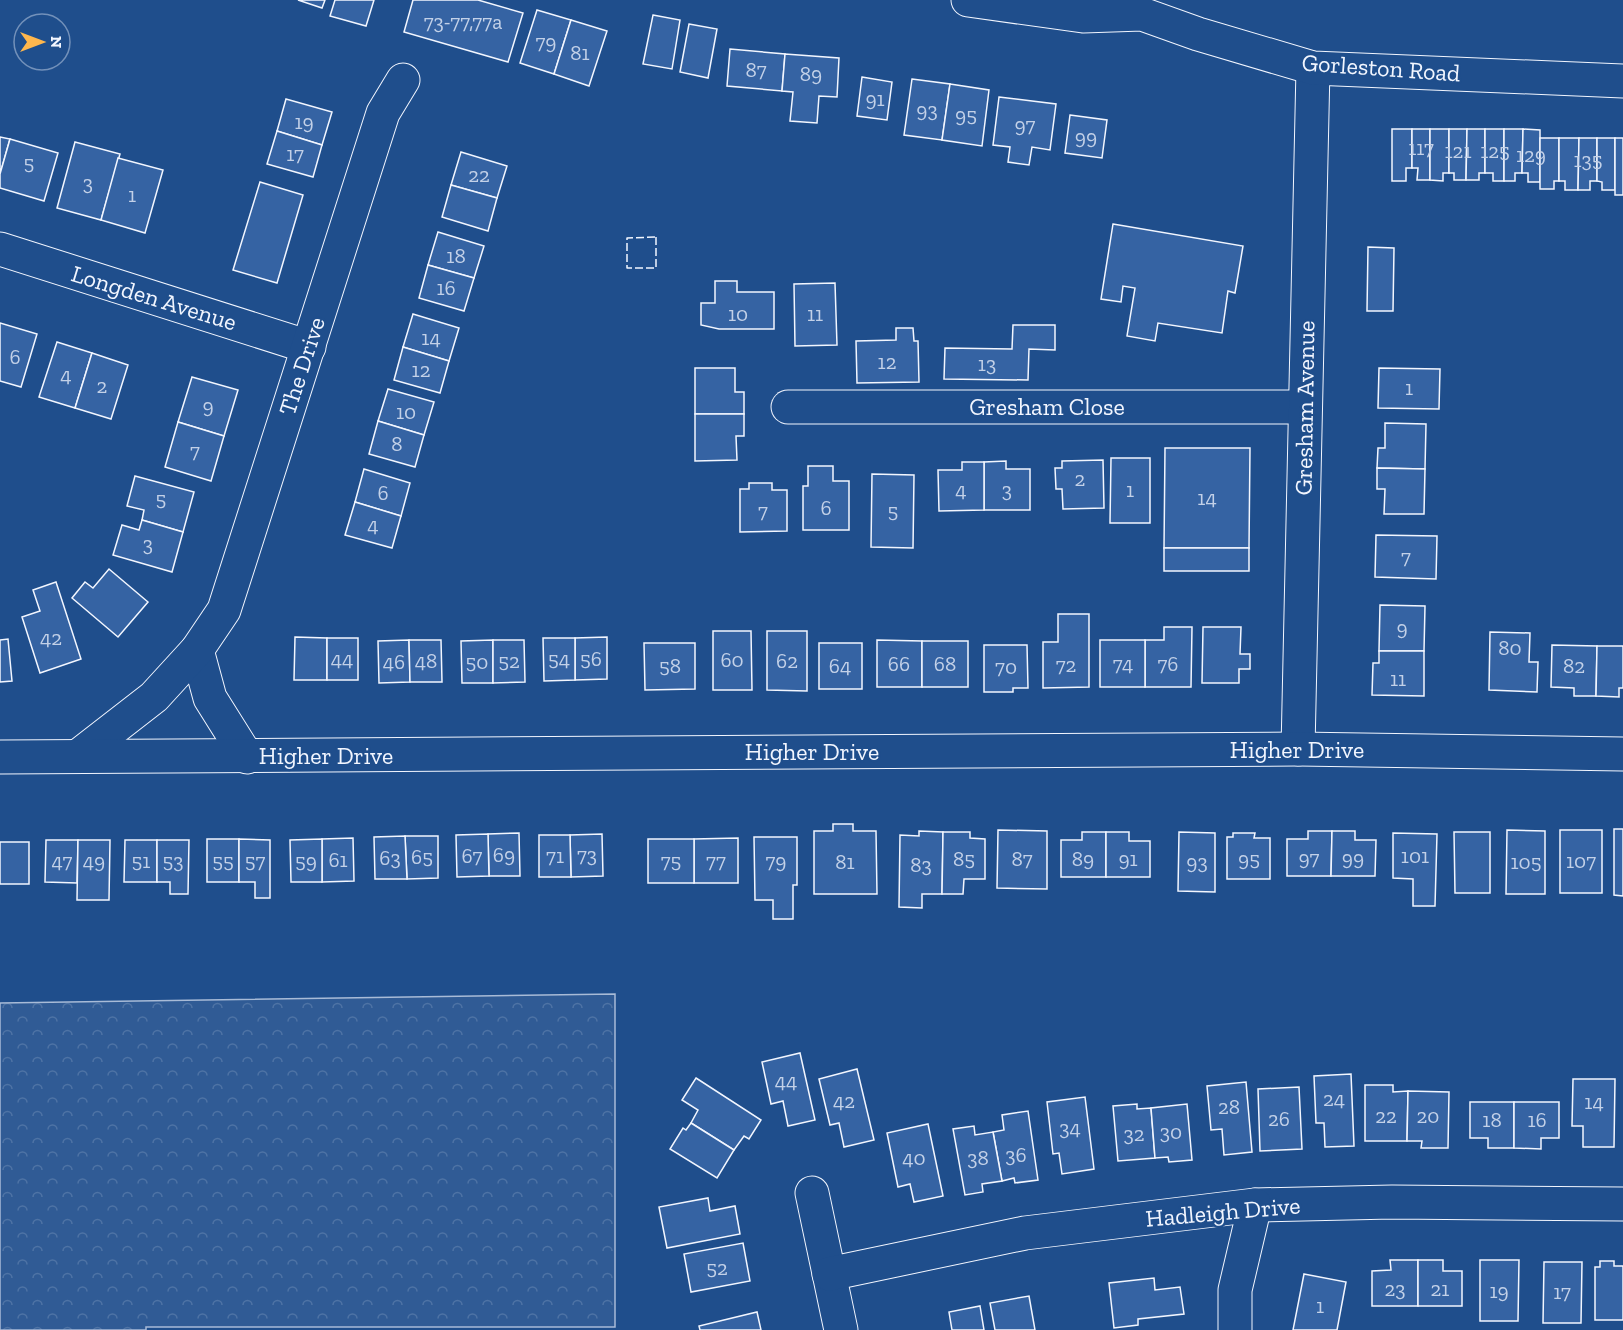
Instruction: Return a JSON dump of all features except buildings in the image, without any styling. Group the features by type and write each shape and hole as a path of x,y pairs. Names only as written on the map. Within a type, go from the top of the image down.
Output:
{"street":[{"name":"Gorleston Road","path":"968,0 1083,16 1141,7 1198,34 1313,68 1623,81"},
{"name":"Gresham Avenue","path":"1298,748 1313,68"},
{"name":"The Drive","path":"78,756 154,697 196,650 224,609 383,113 403,80"},
{"name":"Longden Avenue","path":"0,249 309,347"},
{"name":"Gresham Close","path":"788,407 1305,407"},
{"path":"196,650 210,698 247,757"},
{"name":"Higher Drive","path":"0,757 1298,748 1623,754"},
{"path":"812,1193 841,1330"},
{"name":"Hadleigh Drive","path":"829,1274 1025,1233 1256,1205 1392,1202 1623,1204"},
{"path":"1235,1330 1235,1290 1256,1205"}],"green space":[{"path":"615,994 615,1327 146,1327 146,1330 0,1330 0,1003"}],"fence":[{"path":"656,237 656,268 627,268 627,238 656,237"}]}
